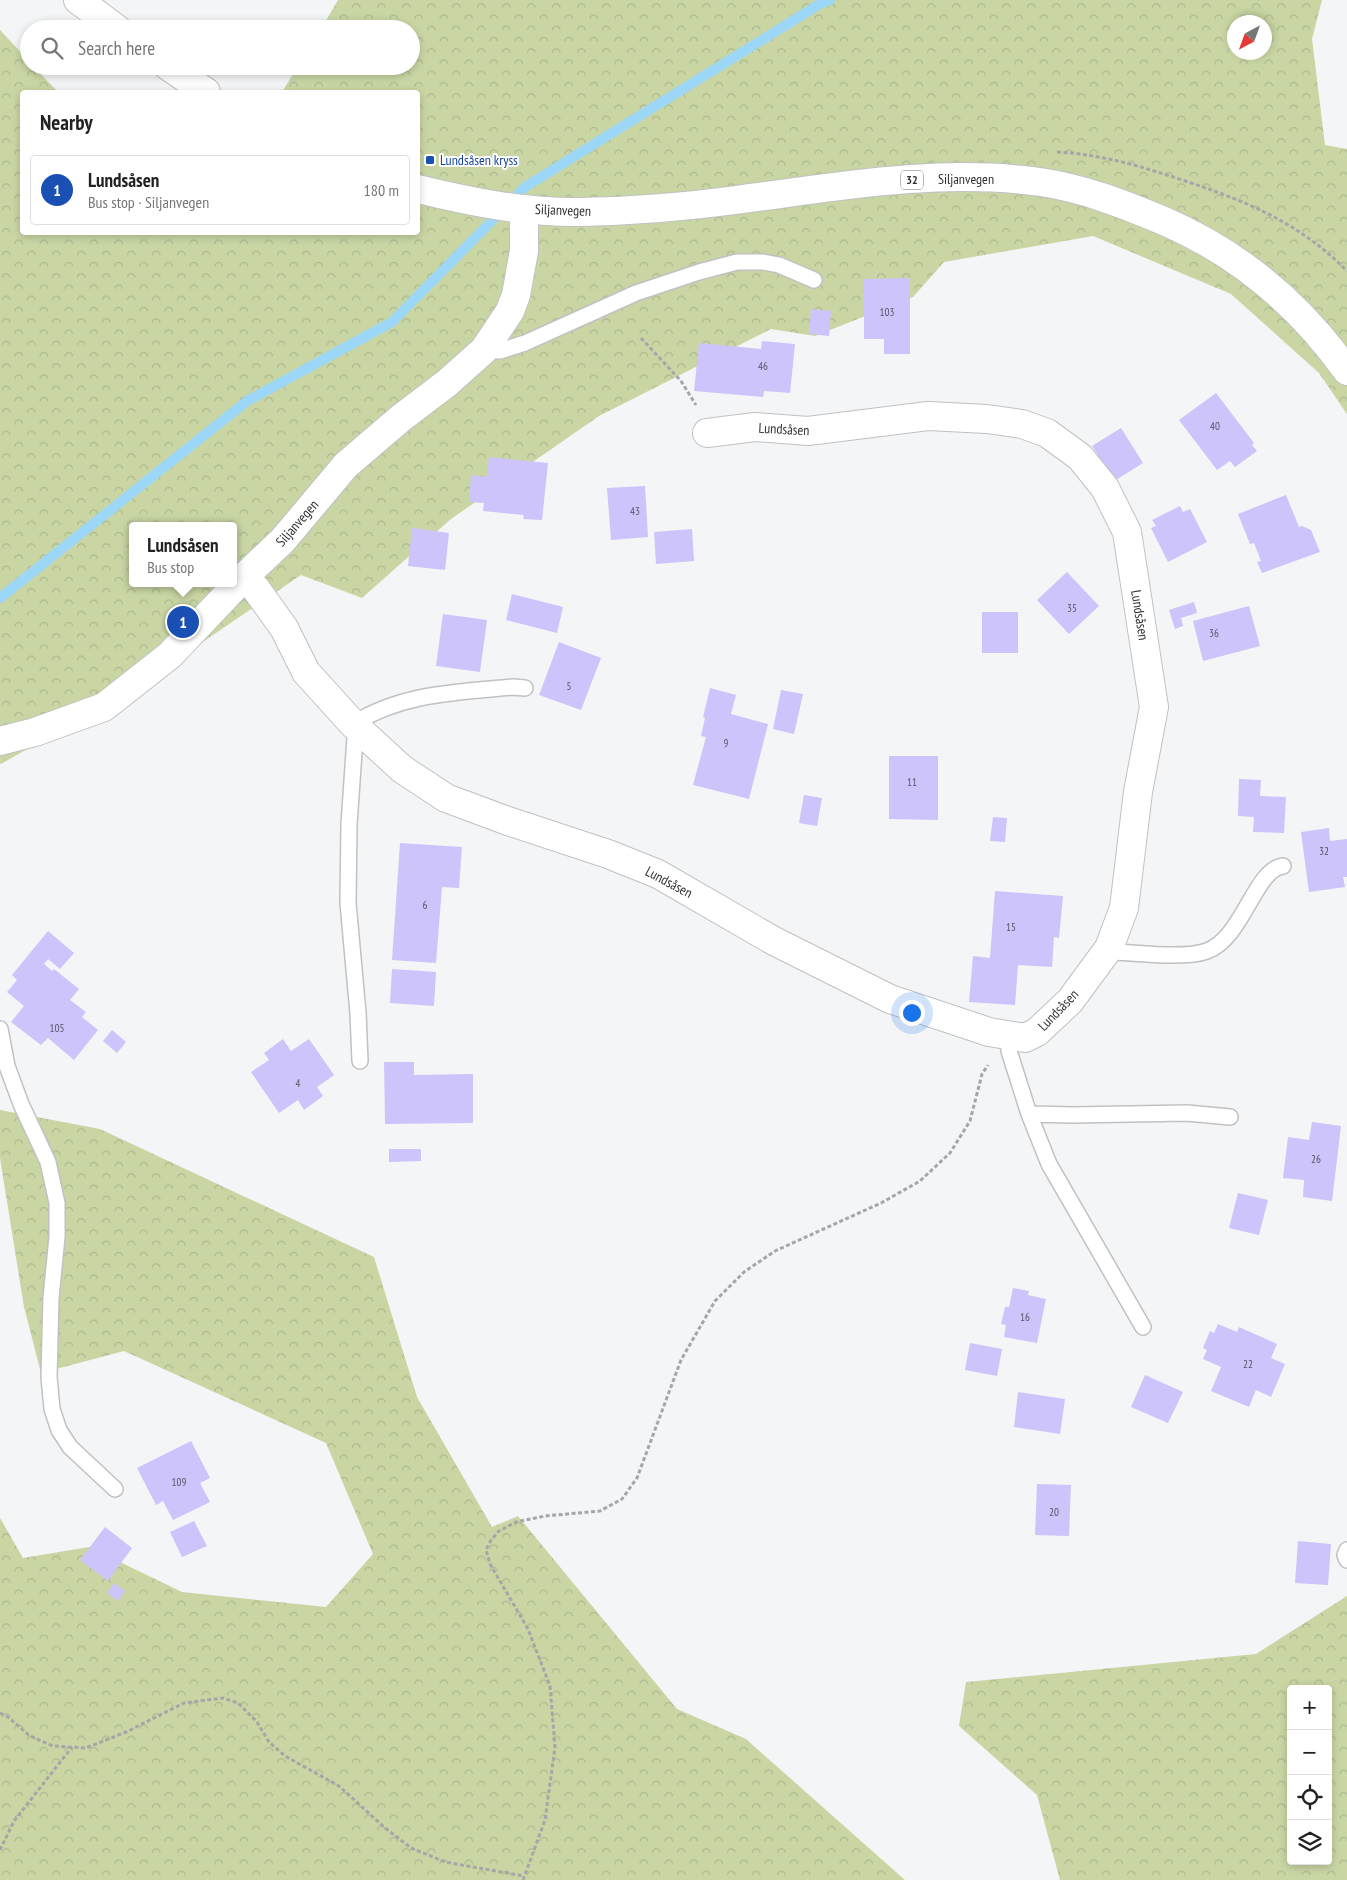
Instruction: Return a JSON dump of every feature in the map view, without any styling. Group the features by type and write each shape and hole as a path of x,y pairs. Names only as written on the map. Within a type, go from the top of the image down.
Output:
{"street":[{"path":"78,0 104,20"},
{"path":"181,75 203,90"},
{"name":"Siljanvegen","path":"420,189 468,201 524,209 578,212 637,210 732,201 837,186 912,180 979,178 1040,182 1094,194 1120,203 1182,229 1211,245 1258,276 1279,294 1308,322 1347,371"},
{"name":"Siljanvegen","path":"237,584 283,540 346,466 484,350 510,311 516,295 524,251 524,209"},
{"name":"Lundsåsen","path":"244,577 256,589 284,628 306,672 357,727 402,769 446,798 505,820 608,854 658,874 774,941 890,999 989,1032 1024,1038 1038,1032 1070,1001 1109,948 1124,908 1138,792 1154,707 1127,532 1105,488 1080,456 1046,433 1022,424 987,419 928,416 808,431 755,427 717,432"},
{"name":"Siljanvegen","path":"0,741 35,732 104,707 170,655 235,587"}],"lane":[{"path":"484,350 500,351 525,343 636,292 737,262 763,262 779,265 814,280"},
{"path":"360,1061 348,893 349,824 357,727 361,719 408,699 438,694 514,687 525,688"},
{"path":"1109,948 1115,952 1184,954 1206,951 1216,946 1233,931 1261,882 1276,866 1283,866"},
{"path":"0,1029 7,1066 21,1104 48,1162 56,1195 57,1237 51,1298 48,1376 52,1409 59,1430 70,1447 115,1489"},
{"path":"1008,1036 1009,1051 1049,1164 1144,1327"},
{"path":"1030,1114 1187,1113 1230,1117"},
{"path":"1347,1550 1345,1555 1347,1560"}],"path":[{"path":"642,338 681,381 699,410 717,432"},
{"path":"0,1714 8,1717 30,1736 53,1746 86,1748 126,1732 184,1703 223,1698 238,1703 257,1722 269,1742 285,1756 339,1786 384,1827 411,1848 444,1862 524,1878 545,1820 555,1747 550,1686 528,1629 490,1564 486,1550 490,1540 500,1531 516,1522 545,1516 600,1511 622,1499 637,1478 681,1360 715,1301 744,1272 776,1251 881,1203 920,1181 950,1153 970,1121 982,1074 1008,1036"},
{"path":"0,1850 14,1821 72,1747"}],"green space":[{"path":"338,0 1322,0 1312,39 1325,145 1347,149 1347,414 1319,373 1231,294 1093,236 944,262 913,297 815,336 771,329 599,416 451,519 362,598 301,575 141,684 1,764 0,30 20,51 20,75 42,75 56,90 20,90 20,235 420,235 420,90 283,90 292,75 420,75 420,20 326,20"},
{"path":"0,1110 100,1129 374,1257 417,1397 492,1527 518,1516 677,1709 746,1739 905,1880 0,1880 0,1518 23,1558 89,1547 182,1592 326,1607 373,1554 326,1443 124,1351 41,1373 24,1307 0,1158"},
{"path":"1347,1596 1347,1880 1060,1880 1037,1795 959,1726 966,1682 1256,1654"}],"building":[{"path":"910,278 910,354 884,354 884,339 864,339 864,279"},
{"path":"811,309 831,311 829,336 809,334"},
{"path":"762,341 795,344 790,393 764,391 763,397 694,391 699,343 761,349"},
{"path":"1216,393 1254,443 1252,445 1257,451 1235,467 1230,461 1217,470 1179,420"},
{"path":"1121,428 1143,463 1114,481 1092,446"},
{"path":"489,457 548,463 542,520 523,519 524,515 483,511 484,503 469,502 471,475 487,477"},
{"path":"645,486 648,537 611,540 607,488"},
{"path":"1286,495 1299,527 1302,526 1311,530 1320,552 1262,573 1257,562 1261,561 1254,543 1250,544 1238,514"},
{"path":"1180,506 1183,512 1190,509 1207,542 1168,562 1151,528 1156,526 1152,520"},
{"path":"412,528 449,533 445,570 408,566"},
{"path":"692,529 694,561 656,564 654,532"},
{"path":"1067,572 1099,606 1069,634 1037,600"},
{"path":"512,594 563,607 557,633 506,620"},
{"path":"1194,602 1197,613 1181,618 1183,626 1175,629 1169,610"},
{"path":"1249,606 1260,646 1203,661 1193,621"},
{"path":"982,612 1018,612 1018,653 982,653"},
{"path":"443,614 487,620 480,672 436,666"},
{"path":"559,642 601,658 581,710 539,695"},
{"path":"710,688 736,695 731,714 768,724 749,799 693,785 706,737 701,736 705,718 703,717"},
{"path":"781,690 803,694 794,734 773,729"},
{"path":"889,756 938,756 938,820 889,819"},
{"path":"1239,779 1261,780 1260,796 1286,797 1284,833 1253,832 1254,817 1238,816"},
{"path":"804,795 822,798 817,826 799,823"},
{"path":"993,817 1007,818 1005,842 990,841"},
{"path":"1329,828 1330,841 1347,839 1347,877 1343,877 1345,887 1309,892 1301,832"},
{"path":"400,843 462,847 459,888 442,887 436,963 392,960"},
{"path":"995,891 1063,896 1059,938 1054,937 1052,967 1018,965 1015,1005 969,1002 973,956 990,958"},
{"path":"48,931 74,953 60,969 48,959 44,964 52,971 54,969 79,989 70,1000 86,1012 82,1017 98,1030 74,1060 48,1038 41,1045 11,1022 24,1006 7,992 17,980 12,975"},
{"path":"392,969 436,972 434,1006 390,1003"},
{"path":"112,1030 126,1042 117,1053 103,1041"},
{"path":"283,1039 291,1051 309,1039 334,1075 317,1087 323,1096 304,1110 298,1100 279,1113 251,1072 269,1060 264,1053"},
{"path":"384,1062 414,1062 414,1075 473,1074 473,1123 385,1124"},
{"path":"1312,1122 1341,1126 1332,1201 1303,1197 1304,1180 1283,1178 1288,1137 1309,1140"},
{"path":"389,1149 421,1149 421,1161 389,1162"},
{"path":"1238,1193 1268,1200 1259,1235 1229,1228"},
{"path":"1013,1288 1029,1291 1028,1295 1046,1299 1037,1343 1004,1337 1006,1325 1001,1324 1005,1307 1009,1307"},
{"path":"1218,1324 1237,1332 1239,1327 1277,1344 1271,1358 1285,1364 1271,1397 1256,1390 1249,1407 1211,1391 1221,1367 1203,1359 1207,1350 1203,1348 1210,1331 1214,1333"},
{"path":"970,1343 1002,1349 997,1376 965,1370"},
{"path":"1145,1375 1183,1392 1168,1423 1131,1407"},
{"path":"1018,1392 1065,1399 1060,1434 1014,1427"},
{"path":"191,1441 210,1478 200,1483 210,1502 173,1520 163,1501 156,1505 137,1468"},
{"path":"1037,1484 1071,1485 1069,1536 1035,1535"},
{"path":"194,1521 207,1546 182,1557 170,1532"},
{"path":"105,1527 132,1548 108,1581 80,1560"},
{"path":"1298,1541 1331,1544 1328,1585 1295,1583"},
{"path":"114,1583 125,1591 118,1601 107,1593"}],"waterway":[{"path":"0,598 247,401 392,322 525,187 818,5 830,0"}],"place":[{"name":"Lundsåsen kryss","path":"430,160"},
{"name":"Lundsåsen","path":"183,622"}]}
